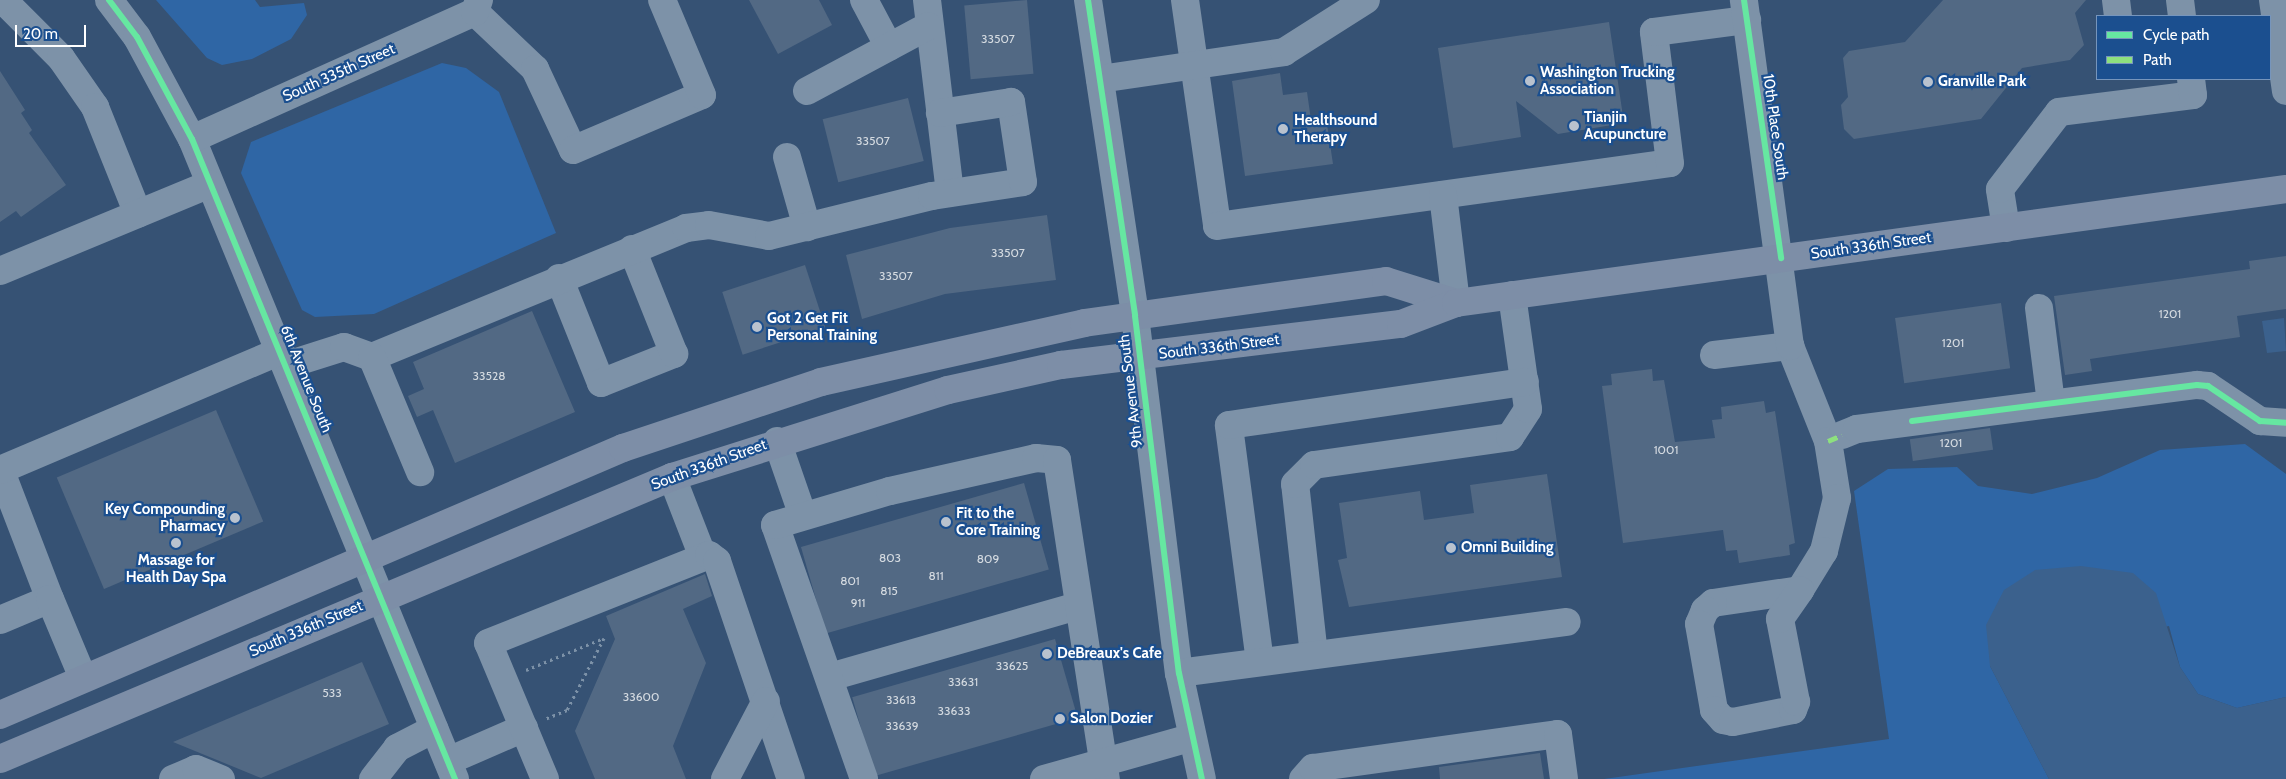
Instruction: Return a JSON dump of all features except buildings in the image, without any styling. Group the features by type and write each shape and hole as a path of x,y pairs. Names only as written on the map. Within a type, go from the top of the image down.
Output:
{"main road":[{"name":"South 336th Street","path":"0,759 380,597 672,478 777,441 1013,375 1401,324 1456,303 2286,189"},
{"name":"South 336th Street","path":"0,715 624,448 731,410 905,360 1134,316 1386,281 1456,303"}],"street":[{"path":"3,0 61,58 95,107 138,214"},
{"name":"6th Avenue South","path":"109,0 137,38 192,139 284,358 452,770"},
{"path":"477,6 535,69 573,150 702,95 662,0"},
{"path":"864,0 890,47"},
{"name":"9th Avenue South","path":"1088,0 1134,316 1179,673 1190,738 1202,779"},
{"path":"1185,0 1217,226 1670,163 1654,32 1745,10"},
{"path":"1100,79 1284,52 1366,0"},
{"path":"2116,0 2118,15"},
{"path":"2180,0 2182,15"},
{"path":"2273,0 2286,91"},
{"name":"South 335th Street","path":"192,139 477,6"},
{"name":"10th Place South","path":"1745,10 1782,258 1790,346 1828,441 1837,498 1824,551 1800,590 1780,619 1796,702 1793,710 1733,722 1723,720 1714,710 1699,624 1705,610 1712,603 1800,590"},
{"path":"807,91 890,47 927,13"},
{"path":"927,13 950,193"},
{"path":"2006,228 2000,189 2059,112 2129,91 2193,95 2191,80"},
{"path":"83,678 50,599 0,469 284,358 344,347 372,357 632,248 698,225 760,236 807,228 950,193 1023,182 1010,102 940,113"},
{"path":"787,157 807,228"},
{"path":"0,271 210,184"},
{"path":"1442,195 1456,303"},
{"path":"560,278 602,383 674,354 632,248"},
{"path":"1314,655 1295,484 1314,465 1510,437 1528,409 1512,295"},
{"path":"2039,308 2051,403"},
{"path":"1714,355 1790,346"},
{"path":"372,357 420,472"},
{"path":"1260,662 1229,425 1525,382"},
{"path":"1842,435 1912,421 2197,385 2208,386 2260,421 2286,423"},
{"path":"777,441 803,516"},
{"path":"864,779 830,677 803,612 775,525 1020,459 1057,460 1077,606 1104,771"},
{"path":"672,478 703,557"},
{"path":"545,779 488,643 703,557 717,561 791,779"},
{"path":"0,620 50,599"},
{"path":"830,677 1077,606"},
{"path":"1179,673 1567,622"},
{"path":"725,779 766,701"},
{"path":"377,776 397,748 434,728"},
{"path":"452,770 524,728"},
{"path":"1303,779 1313,768 1558,734 1564,779"},
{"path":"1044,779 1104,771 1190,738"},
{"path":"173,779 196,769 221,779"}],"path":[{"path":"504,680 604,638 567,710 524,728"}],"shaded area":[{"path":"156,0 255,0 260,7 304,3 307,15 291,39 252,59 222,65 207,58"},
{"path":"442,63 466,68 499,92 556,233 374,314 315,317 302,310 241,173 251,142"},
{"path":"2284,318 2286,351 2267,353 2262,321"},
{"path":"2245,444 2286,474 2286,697 2237,708 2198,694 2180,667 2169,626 1990,666 2049,779 1604,779 1889,739 1854,491 1888,469 1957,467 1978,486 2032,494 2097,478 2160,450"},
{"path":"2081,566 2133,573 2156,593 2180,667 2198,694 2237,708 2286,697 2286,779 2049,779 1990,666 1986,625 2004,590 2035,570"}],"marked path":[{"path":"1828,441 1842,435"}],"cycle path":[{"path":"109,0 137,37 192,139 455,779"},
{"path":"1088,0 1135,316 1179,673 1202,779"},
{"path":"1744,0 1781,258"},
{"path":"1912,421 2197,385 2208,386 2260,421 2286,423"}],"place":[{"name":"Washington Trucking Association","path":"1530,81"},
{"name":"Granville Park","path":"1928,82"},
{"name":"Tianjin Acupuncture","path":"1574,126"},
{"name":"Healthsound Therapy","path":"1283,129"},
{"name":"Got 2 Get Fit Personal Training","path":"757,327"},
{"name":"Key Compounding Pharmacy","path":"235,518"},
{"name":"Fit to the Core Training","path":"946,522"},
{"name":"Massage for Health Day Spa","path":"176,543"},
{"name":"Omni Building","path":"1451,548"},
{"name":"DeBreaux's Cafe","path":"1047,654"},
{"name":"Salon Dozier","path":"1060,719"}]}
